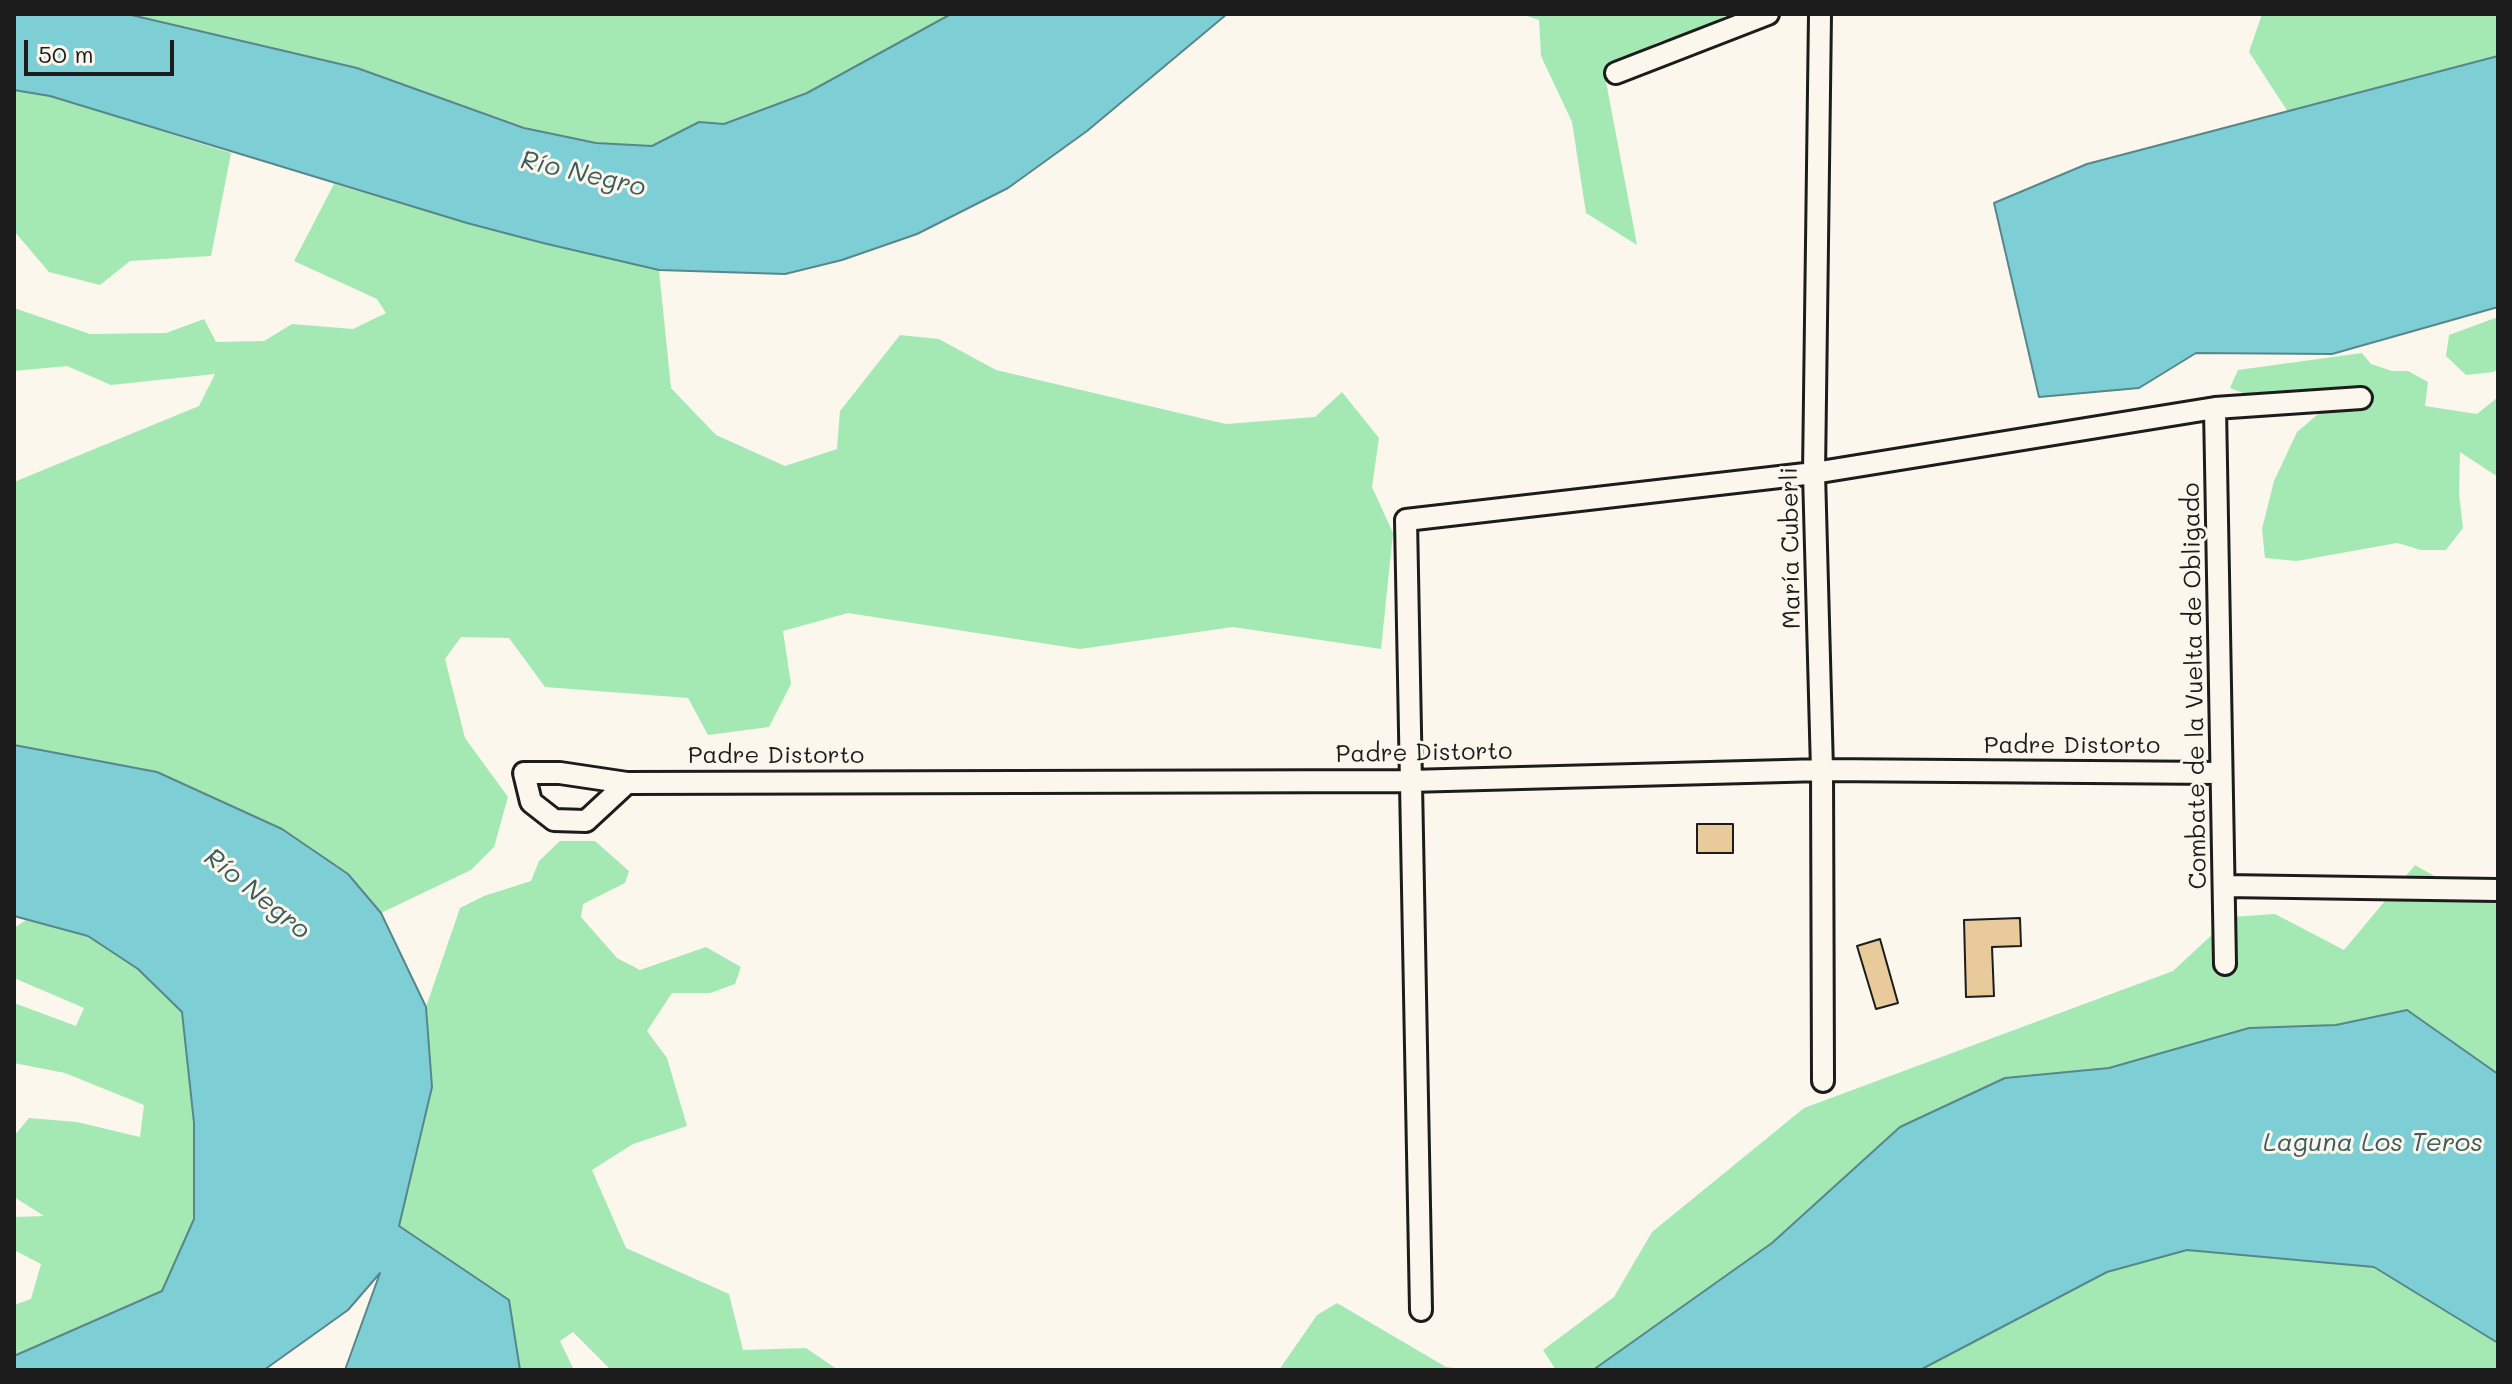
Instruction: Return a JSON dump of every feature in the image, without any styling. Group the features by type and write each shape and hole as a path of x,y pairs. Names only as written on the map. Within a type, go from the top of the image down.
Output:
{"street":[{"path":"1616,73 1768,14"},
{"name":"María Cuberli","path":"1820,14 1814,473 1822,770 1823,1081"},
{"path":"1421,1310 1406,520 1814,473 2215,408 2361,398"},
{"name":"Combate de la Vuelta de Obligado","path":"2215,408 2225,964"},
{"name":"Padre Distorto","path":"627,783 1409,781 1822,770 2221,773"},
{"path":"2225,886 2498,890"}],"green space":[{"path":"127,14 951,14 807,92 724,124 699,122 652,146 596,143 536,131 357,68"},
{"path":"1521,14 1728,14 1701,30 1658,42 1604,71 1637,245 1586,213 1572,122 1541,56 1539,20"},
{"path":"2262,14 2498,14 2498,56 2288,112 2249,52"},
{"path":"14,90 50,96 231,153 211,256 130,261 100,285 49,272 14,231"},
{"path":"334,184 467,223 659,270 671,388 716,435 785,466 837,449 840,411 900,335 939,339 996,370 1226,424 1315,417 1342,392 1379,438 1372,487 1393,533 1381,649 1233,627 1080,649 848,613 783,631 791,684 769,727 708,735 688,698 545,687 509,638 461,637 445,659 465,738 508,797 494,847 471,870 381,913 348,874 157,772 14,745 14,482 199,406 215,374 111,385 67,366 14,371 14,308 90,334 166,333 204,319 216,342 264,341 292,324 353,329 386,313 377,299 294,261"},
{"path":"2498,317 2498,368 2494,372 2466,375 2446,356 2449,335"},
{"path":"2362,353 2371,364 2392,371 2408,371 2428,382 2425,406 2477,414 2498,397 2498,477 2460,452 2459,494 2463,528 2446,550 2421,550 2397,543 2297,561 2265,558 2262,529 2274,481 2297,432 2317,415 2336,389 2253,397 2230,388 2238,370"},
{"path":"560,841 595,841 629,871 625,883 583,904 581,917 617,958 640,970 706,947 741,967 735,984 710,993 672,993 647,1031 667,1058 687,1126 633,1144 592,1170 626,1248 729,1294 743,1350 806,1348 838,1370 611,1370 573,1332 560,1341 574,1370 520,1370 509,1300 399,1226 432,1087 426,1007 460,908 484,896 531,881 539,861"},
{"path":"2415,865 2468,895 2498,895 2498,1074 2407,1010 2336,1025 2249,1028 2109,1068 2005,1078 1900,1127 1772,1243 1593,1370 1556,1370 1543,1350 1614,1297 1652,1232 1804,1108 2173,971 2231,917 2275,914 2344,950"},
{"path":"26,920 88,936 138,969 182,1012 194,1123 194,1219 162,1291 14,1356 14,1305 31,1299 41,1264 14,1250 14,1217 44,1216 14,1197 14,1136 29,1118 77,1122 140,1137 144,1105 65,1073 14,1063 14,1003 76,1026 84,1008 14,978 14,928"},
{"path":"2187,1250 2374,1267 2498,1343 2498,1370 1920,1370 2107,1272"},
{"path":"1337,1303 1446,1367 1471,1370 1279,1370 1317,1315"}],"water":[{"name":"Río Negro","path":"14,14 127,14 357,68 524,128 596,143 652,146 699,122 724,124 807,93 951,14 1227,14 1087,131 1008,188 917,234 842,260 785,274 659,270 543,243 467,223 50,96 14,90"},
{"path":"2498,56 2498,307 2332,354 2196,353 2139,388 2039,397 1994,203 2087,164"},
{"name":"Río Negro","path":"14,745 157,772 282,829 348,874 381,913 426,1007 432,1087 399,1226 509,1300 520,1370 345,1370 380,1273 348,1310 264,1370 14,1370 14,1356 162,1291 194,1219 194,1123 182,1012 138,969 88,936 14,916"},
{"name":"Laguna Los Teros","path":"2407,1010 2498,1074 2498,1343 2374,1267 2187,1250 2107,1272 1920,1370 1593,1370 1772,1243 1900,1127 2005,1078 2109,1068 2249,1028 2336,1025"}],"building":[{"path":"1697,824 1733,824 1733,853 1697,853"},
{"path":"2020,918 2021,946 1992,947 1994,996 1966,997 1964,920"},
{"path":"1880,939 1898,1003 1876,1009 1857,946"}]}
